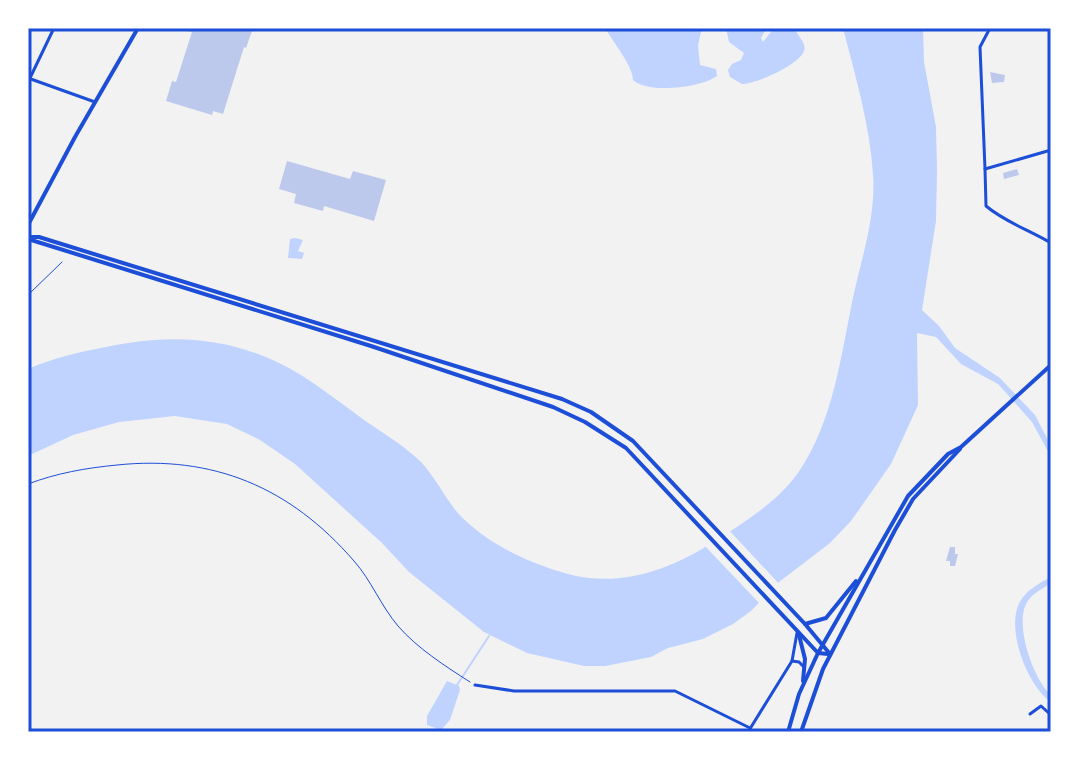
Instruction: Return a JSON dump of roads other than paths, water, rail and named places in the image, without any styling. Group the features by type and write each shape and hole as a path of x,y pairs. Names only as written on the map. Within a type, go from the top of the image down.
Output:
{"main road":[{"path":"28,225 138,28"},
{"path":"28,238 39,237 562,399 591,412 633,441 830,654"},
{"path":"28,238 371,346 553,407 585,422 626,448 818,653 830,654"},
{"path":"788,732 803,683 822,645 908,496 948,454 994,419 1051,365"},
{"path":"801,732 814,688 830,654 913,499 961,447"},
{"path":"805,624 832,613 871,559"},
{"path":"798,631 804,650 803,683"}],"street":[{"path":"54,28 29,78 95,102"},
{"path":"990,28 980,47 986,206 1003,219 1051,243"},
{"path":"1036,28 1051,30"},
{"path":"985,169 1051,150"},
{"path":"475,685 514,691 675,691 749,730 792,661 798,631"},
{"path":"792,661 804,667"},
{"path":"1030,714 1041,706 1051,715"}],"water":[{"path":"605,28 702,28 698,45 700,65 716,69 717,76 699,84 674,88 640,84 633,80 626,61"},
{"path":"726,28 767,28 761,38 763,42 774,28 795,28 804,51 794,62 776,73 742,84 730,77 728,70 741,60 744,53 729,42"},
{"path":"843,28 923,28 924,62 936,127 937,170 936,221 922,310 955,348 1000,378 1035,415 1051,446 1051,457 1032,422 998,384 961,364 936,337 917,333 918,405 891,464 851,521 830,543 779,582 751,611 733,624 703,639 668,648 651,657 605,666 584,666 527,653 484,632 409,572 382,543 295,464 260,440 227,424 175,416 119,422 73,435 28,456 28,369 66,356 132,342 206,341 254,352 315,384 414,455 468,523 523,558 568,574 607,579 644,574 698,551 760,511 790,483 820,432 835,386 873,204 871,156 865,119"},
{"path":"290,239 303,240 298,251 304,253 302,259 288,258"},
{"path":"1051,577 1051,583 1026,604 1023,625 1032,665 1051,695 1051,702 1026,670 1015,625 1016,611 1024,596"},
{"path":"447,681 459,686 460,690 450,720 441,730 427,725 427,716"}],"waterway":[{"path":"457,685 489,636"}]}
